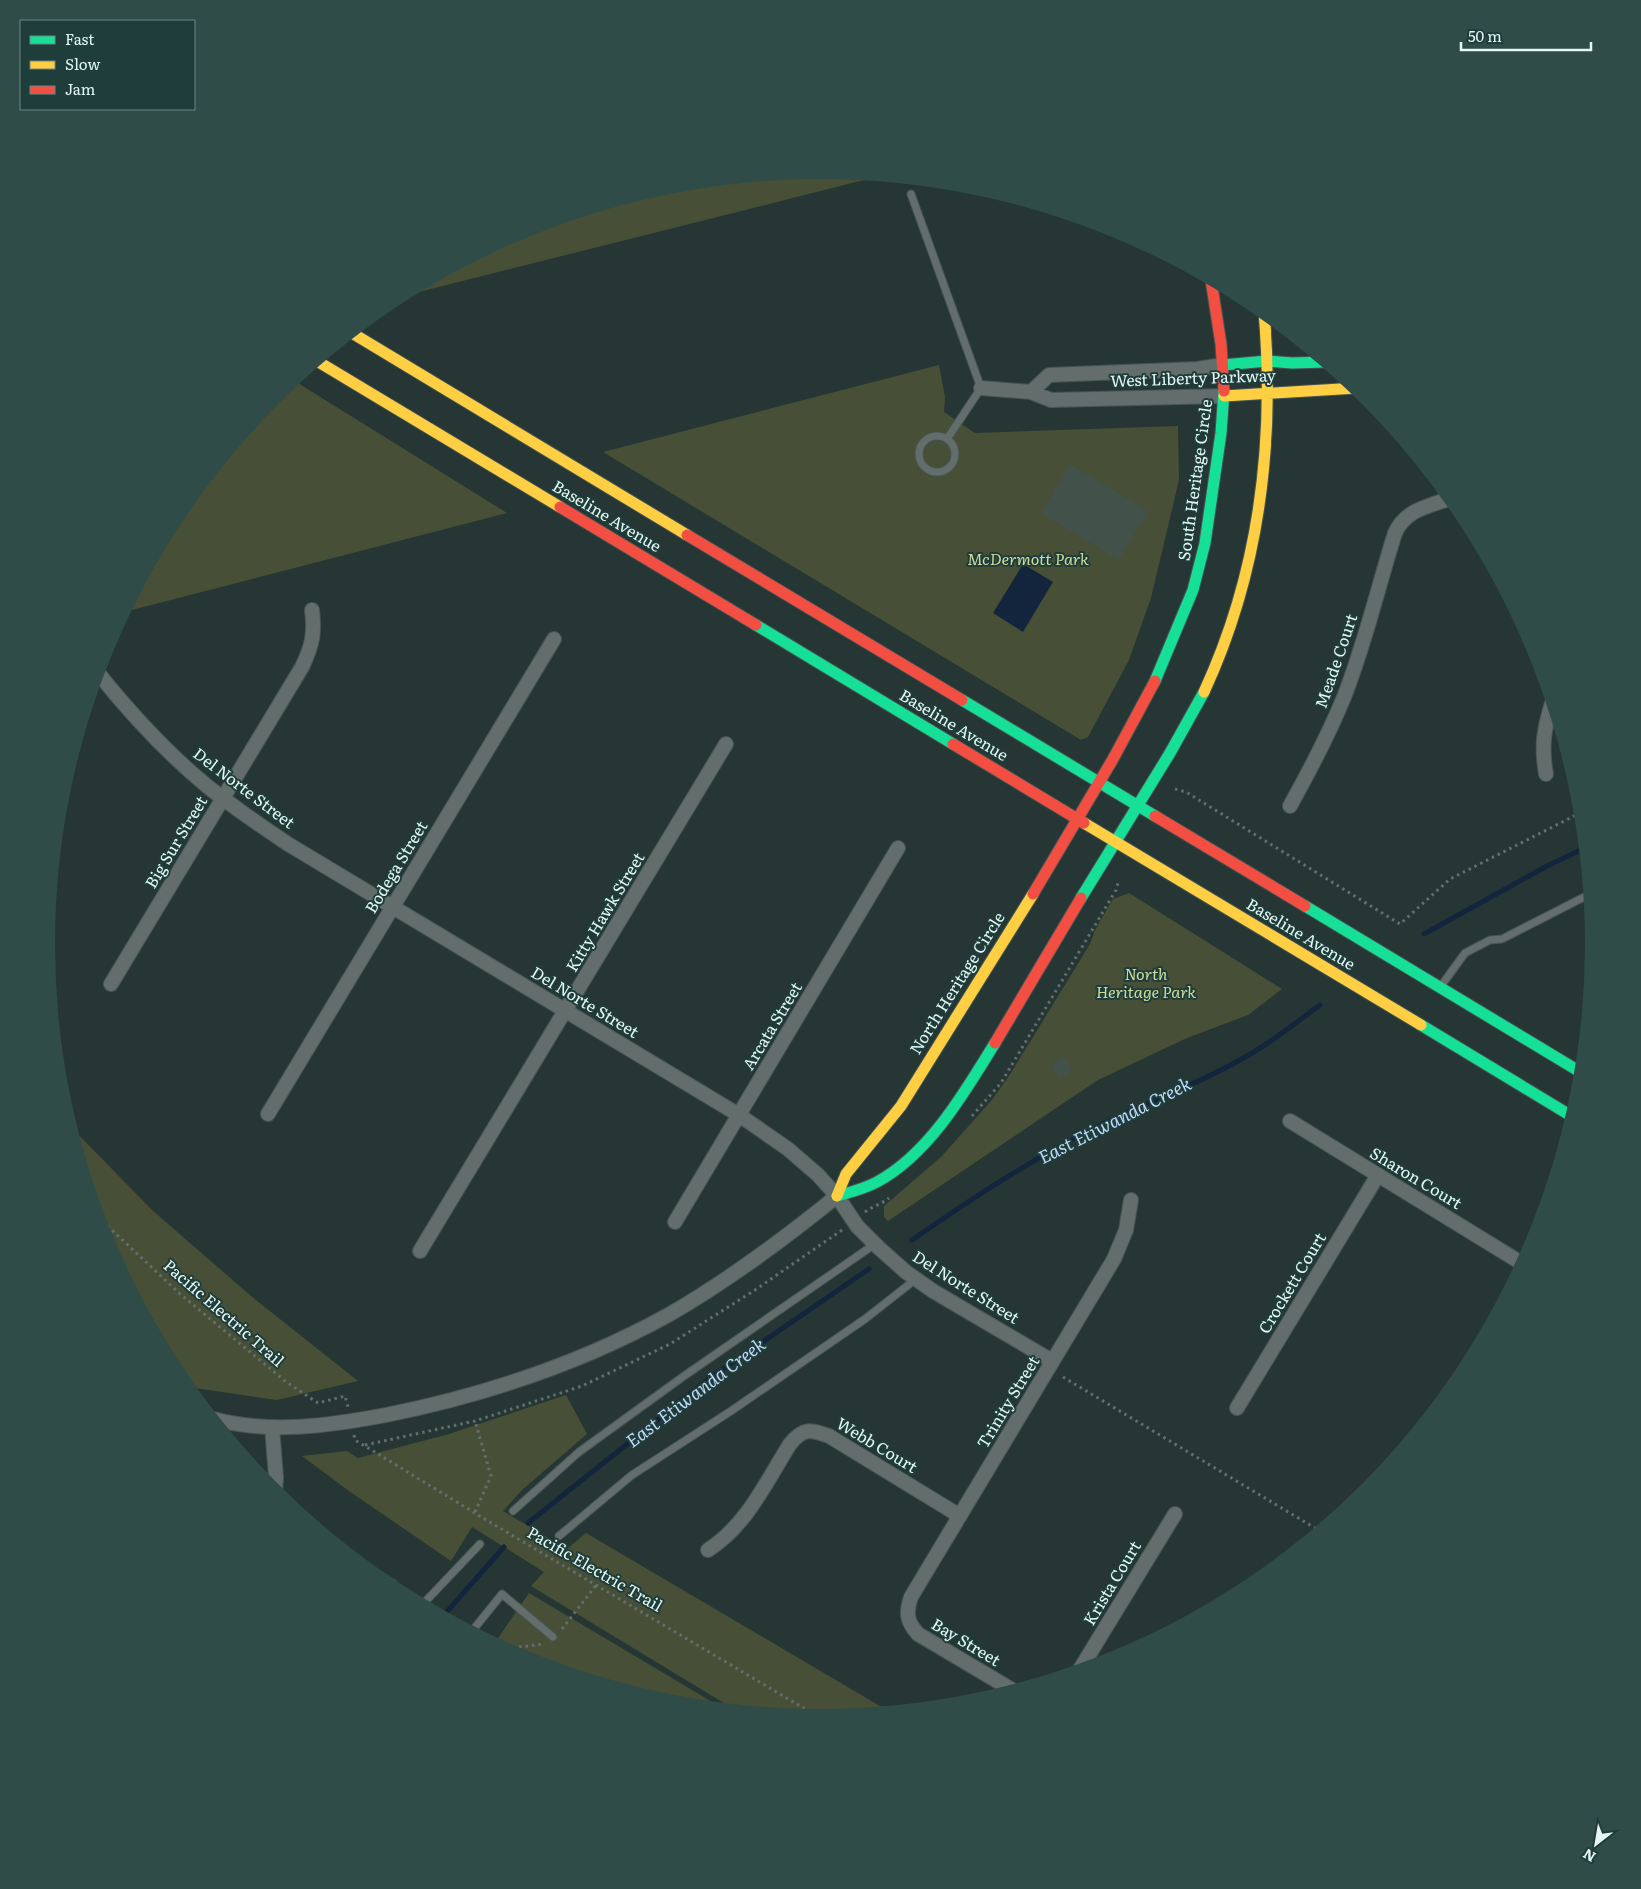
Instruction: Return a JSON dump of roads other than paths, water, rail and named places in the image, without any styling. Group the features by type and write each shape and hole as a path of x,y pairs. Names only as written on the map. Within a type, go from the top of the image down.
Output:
{"main road":[{"name":"South Heritage Circle","path":"1100,783 1156,680 1193,590 1209,518 1224,396 1223,365 1212,287"},
{"path":"1115,842 1195,710 1237,606 1250,558 1263,488 1269,393 1265,321"},
{"name":"Baseline Avenue","path":"356,335 1575,1069"},
{"name":"West Liberty Parkway","path":"1223,365 1267,361 1317,362"},
{"name":"Baseline Avenue","path":"322,364 1567,1113"},
{"name":"West Liberty Parkway","path":"1224,396 1346,389"},
{"name":"North Heritage Circle","path":"837,1196 846,1174 888,1123 925,1068 1100,783"},
{"name":"North Heritage Circle","path":"837,1196 881,1180 924,1141 956,1104 1115,842"}],"street":[{"name":"West Liberty Parkway","path":"1031,392 1049,376 1197,369 1223,365"},
{"name":"West Liberty Parkway","path":"981,388 1031,392 1051,400 1224,396"},
{"name":"Meade Court","path":"1290,806 1324,743 1345,695 1400,522 1407,516 1444,501"},
{"name":"Big Sur Street","path":"111,984 309,652 314,636 312,610"},
{"name":"Bodega Street","path":"268,1114 554,639"},
{"name":"Del Norte Street","path":"101,683 167,750 222,798 288,844 739,1115 788,1148 818,1175 837,1196 857,1226 911,1275 1052,1361"},
{"path":"1546,774 1543,738 1550,713"},
{"name":"Kitty Hawk Street","path":"420,1251 726,744"},
{"name":"Arcata Street","path":"675,1222 898,848"},
{"name":"Sharon Court","path":"1290,1121 1517,1260"},
{"name":"Crockett Court","path":"1237,1408 1378,1175"},
{"name":"North Heritage Circle","path":"221,1420 246,1425 308,1428 420,1408 485,1391 535,1374 596,1350 671,1313 741,1269 837,1196"},
{"name":"Trinity Street","path":"907,1618 911,1597 1114,1259 1126,1230 1131,1200"},
{"path":"272,1427 276,1482"},
{"name":"Webb Court","path":"708,1550 721,1542 737,1527 749,1512 790,1444 798,1434 808,1430 829,1436 960,1516"},
{"name":"Krista Court","path":"1084,1663 1175,1514"},
{"name":"Bay Street","path":"907,1618 911,1627 918,1634 1007,1687"}],"lane":[{"path":"911,194 981,388 947,439"},
{"path":"936,436 947,439 952,443 956,454 952,466 947,470 936,472 925,467 921,463 919,451 925,440 936,436"},
{"path":"1440,987 1464,953 1490,940 1502,939 1584,897"},
{"path":"513,1511 580,1452 693,1370 877,1246"},
{"path":"560,1536 632,1475 731,1411 834,1340 911,1275"},
{"path":"427,1600 480,1544"},
{"path":"475,1627 502,1594 553,1637"}],"water":[{"path":"1023,564 1053,582 1023,632 993,613"}],"waterway":[{"name":"East Etiwanda Creek","path":"1424,934 1547,866 1580,851"},
{"name":"East Etiwanda Creek","path":"912,1240 1026,1165 1074,1138 1234,1063 1278,1036 1320,1005"},
{"name":"East Etiwanda Creek","path":"528,1523 710,1378 869,1269"},
{"name":"East Etiwanda Creek","path":"447,1612 504,1547"}],"park label":[{"name":"McDermott Park","path":"1028,559"},
{"name":"North Heritage Park","path":"1146,983"}]}
